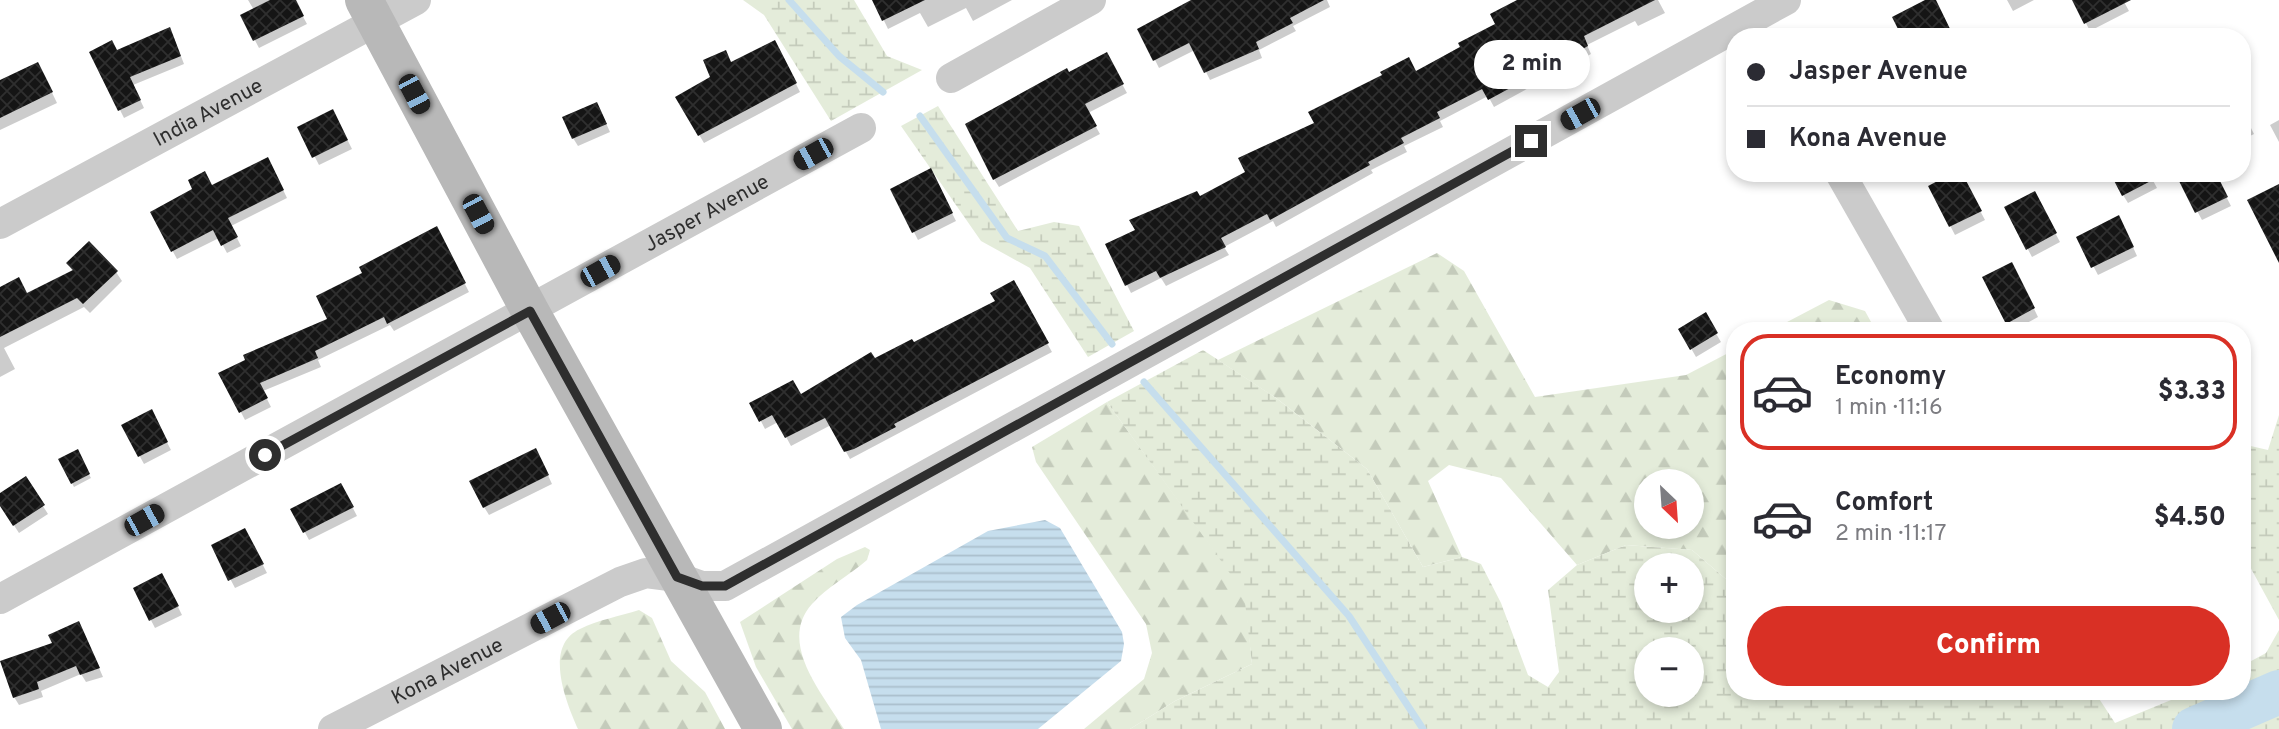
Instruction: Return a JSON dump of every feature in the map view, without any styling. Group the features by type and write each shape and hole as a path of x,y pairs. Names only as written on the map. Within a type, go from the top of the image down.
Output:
{"street":[{"name":"India Avenue","path":"0,225 370,11 416,0"},
{"path":"951,78 1091,0"},
{"name":"Kona Avenue","path":"1735,28 1786,0"},
{"path":"370,11 530,311 763,729"},
{"name":"Kona Avenue","path":"333,729 621,582 646,573 677,577 702,586 725,586 1726,33"},
{"name":"Jasper Avenue","path":"0,599 861,128"},
{"path":"1845,182 1925,322"}],"green space":[{"path":"743,0 854,0 887,56 922,70 831,121 764,15"},
{"path":"938,106 1018,231 1054,222 1079,226 1134,331 1088,357 1030,268 981,241 901,126"},
{"path":"1437,253 1464,271 1535,397 1686,375 1726,354 1726,579 1704,560 1704,553 1692,550 1626,545 1577,565 1501,478 1449,465 1428,481 1462,557 1423,567 1367,469 1276,398 1218,360"},
{"path":"1829,300 1865,311 1871,322 1787,322"},
{"path":"1203,350 1276,398 1367,469 1423,567 1462,557 1481,564 1501,603 1528,675 1548,687 1559,672 1548,590 1577,565 1626,545 1692,550 1696,553 1634,553 1634,623 1704,623 1704,560 1726,579 1726,700 2100,700 2115,723 2171,700 2251,700 2251,661 2266,653 2279,630 2279,729 1130,729 1175,701 1252,664 1244,593 1107,402"},
{"path":"1107,402 1245,593 1252,664 1175,701 1130,729 1084,729 1144,679 1152,653 1146,624 1036,462 1032,447"},
{"path":"2279,415 2279,620 2251,569 2251,446 2268,450"},
{"path":"865,547 870,550 867,560 812,604 802,619 799,635 807,668 844,729 792,729 756,667 740,622 837,559"},
{"path":"639,610 652,618 671,661 705,692 725,729 578,729 561,675 562,648 569,637 580,629"}],"water":[{"path":"1045,520 1060,528 1122,632 1124,644 1121,661 1038,729 881,729 861,660 845,638 841,617 857,605 988,531"}],"building":[{"path":"270,0 296,0 304,16 253,41 240,15"},
{"path":"872,0 925,0 882,21"},
{"path":"1191,0 1324,0 1290,18 1293,23 1256,42 1259,49 1204,73 1189,43 1153,61 1137,29"},
{"path":"1517,0 1655,0 1584,36 1588,46 1488,100 1482,89 1437,112 1440,118 1401,138 1404,143 1368,162 1370,165 1270,220 1267,214 1221,238 1226,247 1160,278 1156,271 1125,286 1105,244 1135,230 1129,220 1197,191 1200,196 1245,172 1238,158 1314,123 1308,112 1382,75 1380,72 1409,57 1416,71 1460,47 1458,43 1495,24 1490,14"},
{"path":"1925,0 1936,0 1950,28 1898,28 1892,17"},
{"path":"2072,0 2131,0 2084,24"},
{"path":"170,27 181,56 130,77 141,100 118,111 89,52 112,40 117,50"},
{"path":"775,40 797,83 698,136 675,97 710,77 703,60 726,50 731,62"},
{"path":"1107,52 1124,84 1085,104 1097,126 993,180 965,124 1067,68 1069,72"},
{"path":"38,62 53,92 0,118 0,80"},
{"path":"597,102 607,124 572,139 562,117"},
{"path":"333,109 348,140 312,158 297,127"},
{"path":"268,157 284,190 228,218 238,237 221,246 213,230 171,252 150,212 192,189 188,180 205,171 212,185"},
{"path":"931,168 953,213 912,233 890,189"},
{"path":"1936,182 1967,182 1982,211 1949,227 1928,186"},
{"path":"2115,182 2149,182 2122,196"},
{"path":"2180,182 2220,182 2228,197 2195,213"},
{"path":"2279,184 2279,263 2247,200"},
{"path":"2035,191 2057,233 2026,250 2004,207"},
{"path":"2119,215 2134,247 2091,268 2076,237"},
{"path":"437,226 466,283 387,324 384,317 315,351 318,358 260,383 268,398 239,413 218,373 245,360 243,355 327,319 316,296 362,273 359,267"},
{"path":"89,241 118,271 83,304 77,298 0,337 0,287 19,277 27,293 73,270 66,263"},
{"path":"2012,262 2035,308 2005,322 1982,277"},
{"path":"1014,280 1049,343 894,424 896,427 854,449 844,452 825,418 785,438 772,415 759,422 749,403 793,380 801,394 871,352 875,358 912,339 914,342 995,301 990,293"},
{"path":"1706,312 1718,333 1690,350 1678,329"},
{"path":"152,409 168,442 138,457 121,425"},
{"path":"536,448 549,475 483,508 469,481"},
{"path":"78,449 90,474 71,484 58,459"},
{"path":"26,476 45,505 13,526 0,506 0,493"},
{"path":"341,483 354,507 303,533 290,509"},
{"path":"245,528 264,564 228,581 211,545"},
{"path":"162,573 179,606 149,621 133,588"},
{"path":"79,621 100,668 80,675 76,666 37,682 39,689 13,698 0,661 52,643 48,635"}],"waterway":[{"path":"789,0 839,56 883,92"},
{"path":"920,116 1007,238 1045,256 1112,344"},
{"path":"1144,382 1349,616 1423,729"},
{"path":"2194,729 2279,692"}],"route":[{"path":"265,455 530,311 677,577 702,586 725,586 1531,141"}]}
